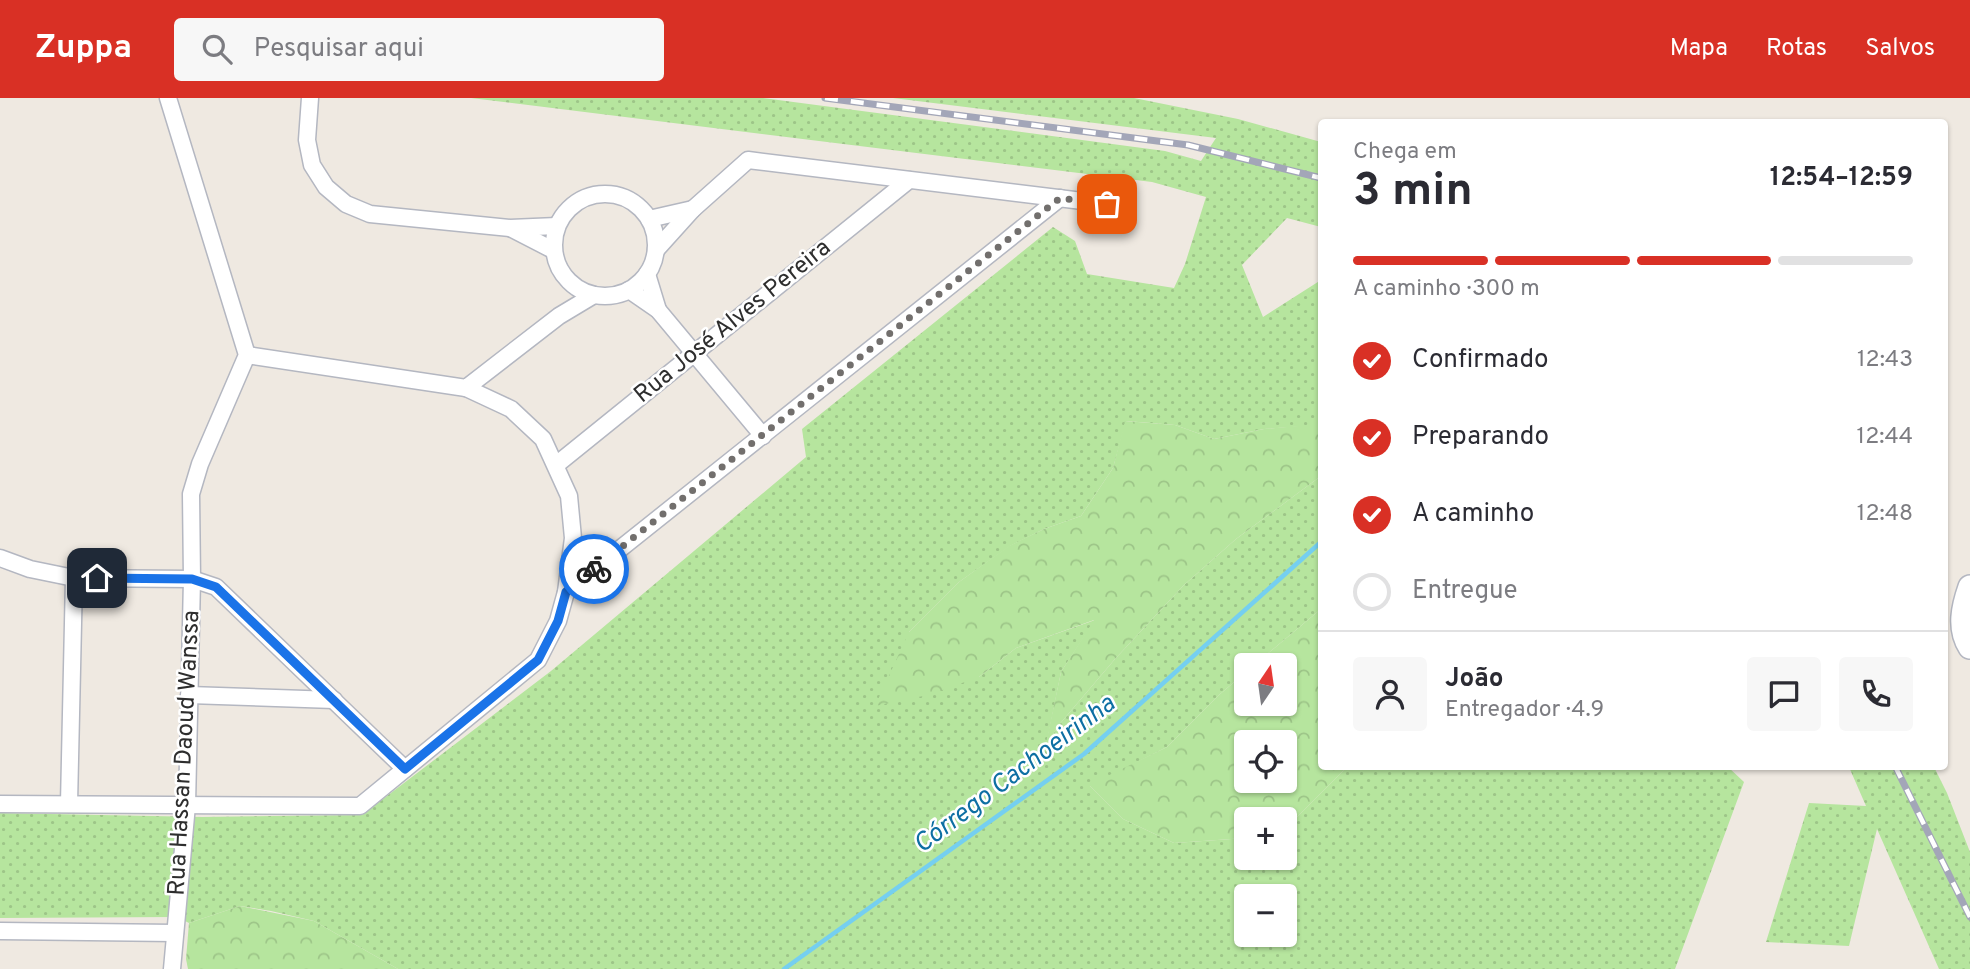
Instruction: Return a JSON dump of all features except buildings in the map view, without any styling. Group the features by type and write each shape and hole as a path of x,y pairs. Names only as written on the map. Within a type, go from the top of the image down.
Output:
{"main road":[{"path":"1970,587 1963,605 1963,623 1970,647"}],"street":[{"path":"0,804 360,806 538,660 558,621 566,592 573,538 569,496 543,439 511,409 466,388 247,355 168,98"},
{"path":"310,98 307,140 312,164 326,187 346,204 370,214 510,228 557,226"},
{"path":"656,250 649,219 628,200 600,194 574,204 561,218 553,250 559,268 570,283 594,295 612,296 629,290 647,274 656,250 693,209 748,160 1107,204"},
{"name":"Rua José Alves Pereira","path":"556,465 909,180"},
{"path":"566,592 1060,198"},
{"path":"649,219 693,209"},
{"path":"510,228 553,250"},
{"path":"647,274 658,310"},
{"path":"559,316 570,283"},
{"path":"629,290 658,310 764,436"},
{"path":"466,388 559,316 594,295"},
{"name":"Rua Hassan Daoud Wanssa","path":"172,969 187,805 191,494 200,464 247,355"},
{"path":"0,558 30,569 74,578 192,579 216,587 405,769"},
{"path":"69,804 74,578"},
{"path":"189,695 334,700"},
{"path":"0,931 176,933"}],"green space":[{"path":"471,98 763,98 1165,151 1201,161 1216,138 893,98 1134,98 1238,119 1318,141 1318,226 1287,218 1242,265 1263,317 1318,282 1318,425 1264,429 1214,439 1175,425 1126,421 1113,468 1081,516 1044,529 1010,546 959,582 909,632 979,677 1016,648 1095,620 1061,672 1046,746 1058,726 1115,659 1184,585 1236,539 1318,478 1318,612 1268,653 1234,653 1234,682 1167,747 1090,786 1123,819 1174,843 1234,839 1234,870 1297,870 1297,817 1344,770 1731,770 1744,782 1675,969 398,969 314,921 240,906 189,923 177,917 0,918 0,813 202,817 362,815 551,671 806,457 802,429 1053,227 1075,241 1087,274 1174,288 1185,264 1206,197 1152,182"},
{"path":"1125,421 1175,425 1214,439 1264,429 1318,424 1318,478 1236,539 1184,585 1115,659 1058,726 1045,748 1061,672 1094,620 1016,648 979,677 928,695 875,706 909,632 959,582 1009,546 1044,529 1081,516 1113,468"},
{"path":"1318,612 1318,770 1344,770 1297,817 1297,807 1234,807 1234,839 1174,843 1123,819 1089,785 1167,747 1234,682 1234,716 1297,716 1297,653 1268,653"},
{"path":"1850,770 1936,770 1970,852 1970,969 1939,969 1877,829 1849,946 1766,942 1809,803 1866,806"},
{"path":"240,906 314,921 398,969 188,969 186,959 189,923"}],"waterway":[{"name":"Córrego Cachoeirinha","path":"784,969 1084,754 1318,545"}],"railway":[{"path":"825,98 1188,145 1318,177"},
{"path":"1897,770 1970,917"}],"way so far":[{"path":"594,569 1060,198 1107,204"}],"route":[{"path":"97,578 192,579 216,587 405,769 538,660 558,621 566,592 594,569"}]}
